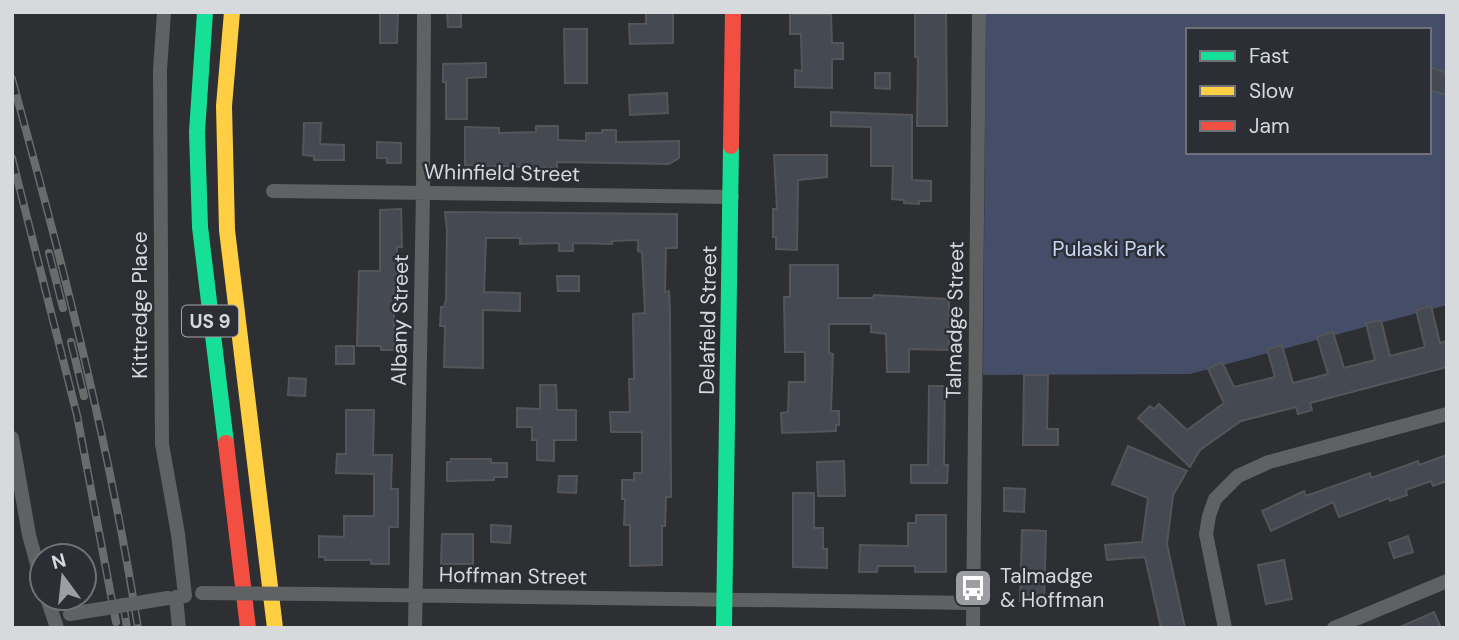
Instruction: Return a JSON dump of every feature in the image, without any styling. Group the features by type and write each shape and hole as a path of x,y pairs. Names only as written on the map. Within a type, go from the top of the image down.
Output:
{"main road":[{"name":"US 9","path":"205,12 197,132 200,227 248,628"},
{"name":"US 9","path":"232,12 224,106 227,230 275,628"},
{"name":"Delafield Street","path":"724,628 733,12"}],"street":[{"name":"Kittredge Place","path":"163,12 160,70 162,444 178,534 177,597 180,628"},
{"name":"Albany Street","path":"415,628 424,12"},
{"name":"Talmadge Street","path":"973,628 979,12"},
{"name":"Whinfield Street","path":"273,191 732,197"},
{"path":"1225,628 1206,534 1215,499 1238,476 1269,463 1447,414"},
{"path":"12,438 31,542"},
{"path":"1334,628 1447,581"},
{"name":"Hoffman Street","path":"55,622 70,614 202,593 973,603"}],"green space":[{"name":"Pulaski Park","path":"986,12 1447,12 1447,305 1190,374 983,375"}],"building":[{"path":"380,12 398,12 397,43 380,43"},
{"path":"447,12 461,12 461,27 448,27"},
{"path":"646,12 673,12 673,43 630,44 629,24 646,24"},
{"path":"915,12 946,12 947,126 917,126 918,57 915,57"},
{"path":"790,14 831,14 832,43 843,43 843,59 832,59 832,88 795,87 795,70 802,71 801,34 790,34"},
{"path":"564,29 587,29 587,83 565,83"},
{"path":"486,63 486,77 467,78 467,119 446,119 443,64"},
{"path":"1431,68 1447,73 1447,95 1431,91"},
{"path":"875,73 890,73 890,89 875,88"},
{"path":"667,93 668,113 630,115 629,95"},
{"path":"831,112 912,115 912,180 931,181 931,201 919,201 919,204 892,199 893,166 871,166 871,127 831,126"},
{"path":"304,123 321,123 320,144 344,145 344,160 314,160 314,156 303,155"},
{"path":"536,126 558,126 558,140 586,141 586,133 616,130 616,142 679,141 679,158 669,164 557,162 557,168 465,165 465,127 499,128 499,133 536,132"},
{"path":"377,142 401,143 401,163 387,163 387,158 377,158"},
{"path":"774,155 827,155 827,177 798,180 797,250 776,249 776,237 773,237 773,209 777,209"},
{"path":"401,209 402,247 397,247 394,288 394,350 381,350 381,346 357,346 359,271 380,271 380,210"},
{"path":"445,212 677,214 677,248 666,248 665,292 669,291 670,313 671,497 666,497 665,526 662,526 662,565 630,566 630,525 624,525 625,499 622,499 622,480 634,480 634,473 642,473 642,432 611,432 610,412 630,412 629,379 634,379 633,314 645,313 642,252 638,251 638,240 612,241 612,244 573,243 573,251 559,251 559,243 520,244 520,238 486,238 484,292 520,293 520,311 483,310 483,368 444,367 445,326 440,326 441,307 444,307 446,300"},
{"path":"790,265 838,265 838,298 873,298 874,295 949,299 949,350 909,349 909,372 887,372 886,334 871,332 871,324 829,324 829,353 833,354 831,411 839,411 839,425 836,425 836,431 782,433 781,413 788,412 789,382 805,382 805,352 785,352 784,297 790,297"},
{"path":"557,276 579,276 579,291 558,291"},
{"path":"1431,306 1440,343 1447,341 1447,367 1310,403 1312,410 1298,414 1296,407 1241,421 1200,450 1190,467 1138,418 1150,406 1154,409 1159,404 1187,430 1224,403 1208,369 1222,362 1234,387 1275,377 1267,349 1282,345 1293,383 1328,374 1317,337 1333,332 1344,368 1375,360 1366,323 1381,320 1390,356 1425,347 1416,310"},
{"path":"336,346 354,346 354,364 336,364"},
{"path":"1024,375 1048,375 1047,429 1058,429 1058,445 1023,445"},
{"path":"289,378 306,379 305,396 288,395"},
{"path":"540,385 556,385 557,410 576,410 576,440 554,440 554,461 537,460 537,440 532,440 532,427 517,427 517,408 540,409"},
{"path":"929,386 945,386 944,465 948,465 947,483 911,483 911,465 928,465"},
{"path":"346,410 374,410 373,455 392,455 391,489 398,489 398,527 389,527 389,564 371,564 371,560 325,560 325,557 319,557 319,536 344,537 344,516 374,516 374,474 336,473 337,454 346,454"},
{"path":"1128,446 1187,471 1173,495 1167,544 1185,628 1161,628 1145,557 1107,560 1105,545 1142,542 1148,498 1112,484"},
{"path":"1447,455 1447,481 1433,486 1431,481 1406,490 1407,495 1390,501 1389,498 1339,517 1333,502 1271,531 1262,511 1304,491 1306,496 1370,473 1371,478 1418,461 1419,465"},
{"path":"451,459 491,459 491,463 507,463 507,477 494,477 494,480 447,481 447,462 451,462"},
{"path":"844,461 845,496 818,496 817,462"},
{"path":"559,476 577,476 576,493 558,492"},
{"path":"1004,488 1025,489 1024,512 1004,511"},
{"path":"793,493 814,493 814,528 823,528 827,568 793,567"},
{"path":"916,515 946,515 946,572 915,572 915,566 878,566 877,572 859,572 860,545 908,546 908,523 916,523"},
{"path":"491,525 511,526 510,543 491,542"},
{"path":"1022,530 1046,531 1044,602 1020,601"},
{"path":"442,534 473,534 473,564 441,564"},
{"path":"1408,536 1413,552 1394,558 1389,543"},
{"path":"1284,560 1292,599 1266,604 1258,565"},
{"path":"1434,612 1441,628 1398,628"}],"railway":[{"path":"12,79 49,215 99,421 138,628"},
{"path":"12,158 77,415 116,622"},
{"path":"49,253 63,308"},
{"path":"71,342 84,396"},
{"path":"123,602 127,628"}],"traffic: fast":[{"path":"205,12 197,132 200,227 226,443"},
{"path":"724,628 731,146"}],"traffic: slow":[{"path":"232,12 224,106 227,230 275,628"}],"traffic: jam":[{"path":"731,146 733,12"},
{"path":"226,443 248,628"}],"place":[{"name":"Talmadge & Hoffman","path":"973,588"}]}
